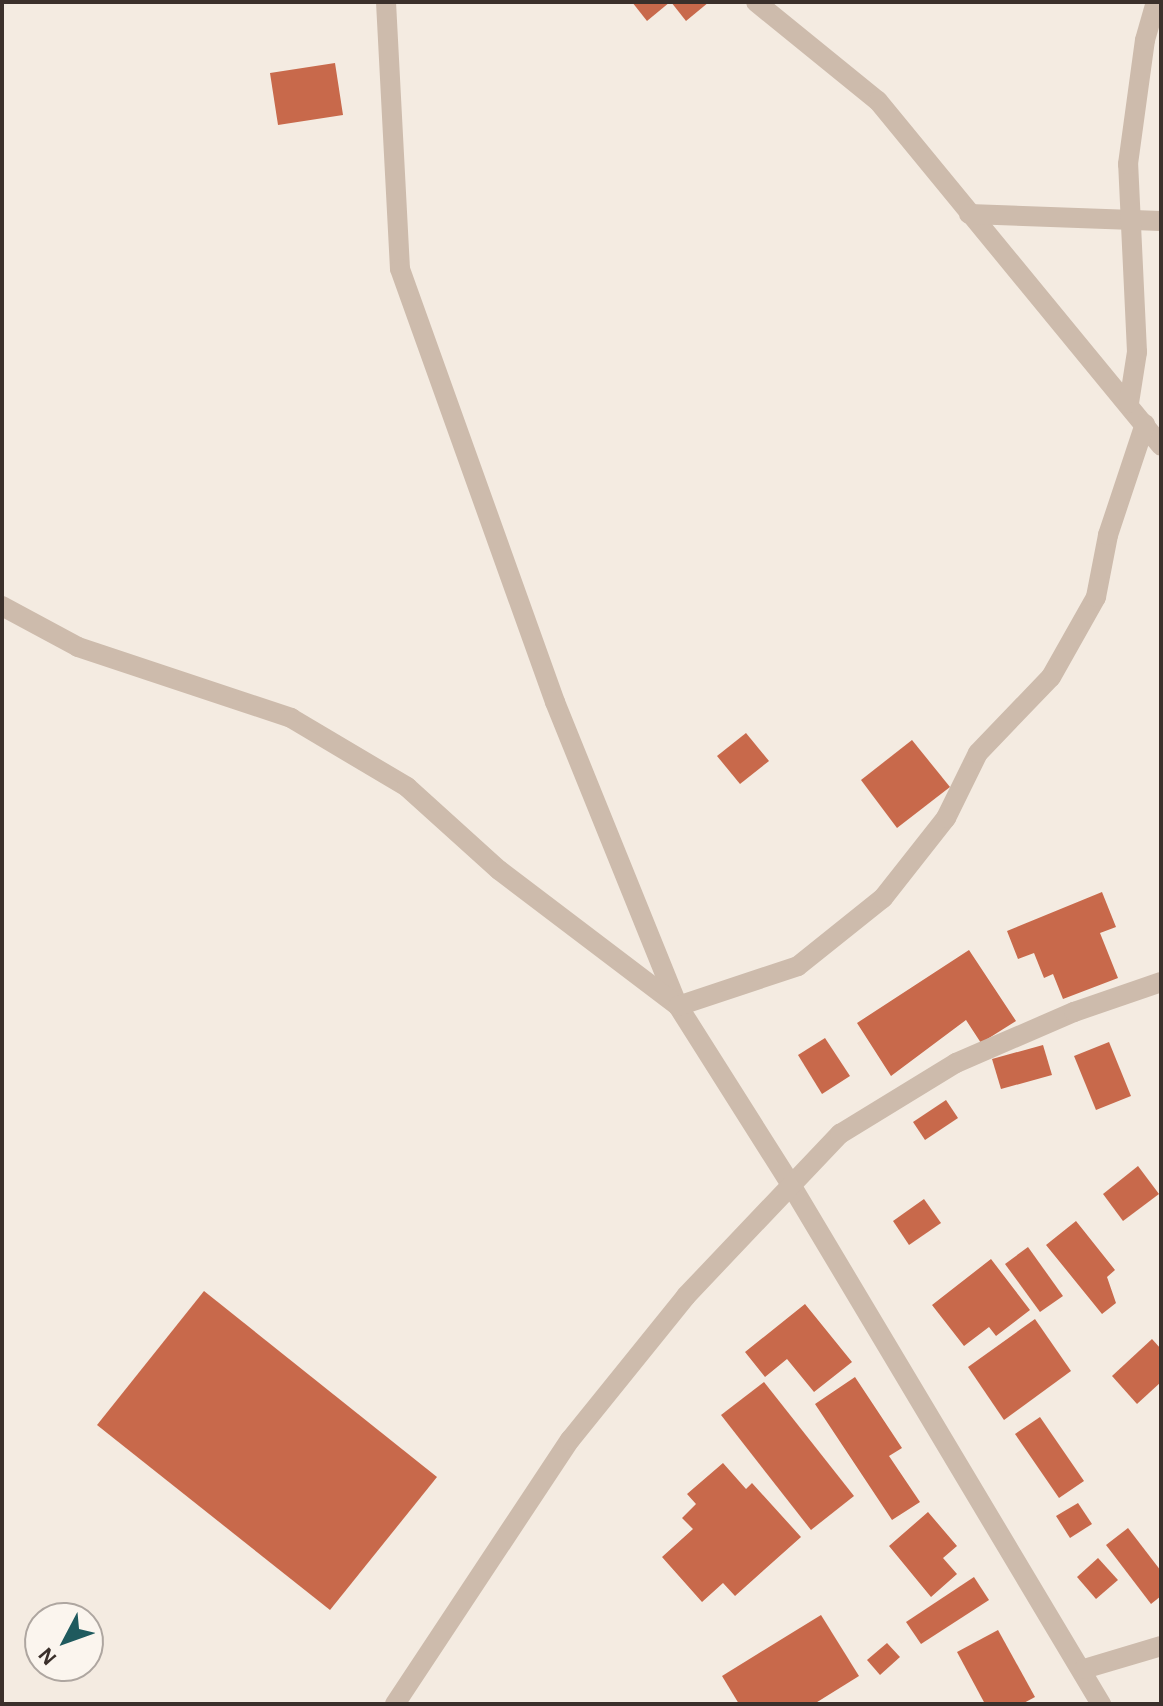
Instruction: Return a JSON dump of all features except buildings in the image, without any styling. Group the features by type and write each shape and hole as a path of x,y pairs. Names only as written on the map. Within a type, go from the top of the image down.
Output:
{"street":[{"path":"386,2 400,269 555,702 678,1006 791,1185 1084,1669 1101,1704"},
{"path":"756,2 878,101 1129,403 1161,446"},
{"path":"1129,403 1137,352 1128,164 1145,40 1156,2"},
{"path":"969,214 1161,221"},
{"path":"678,1006 798,966 883,898 946,818 978,753 1051,677 1096,597 1108,535 1145,424"},
{"path":"2,606 78,647 291,718 407,787 499,870 678,1006"},
{"path":"395,1704 570,1440 686,1296 840,1134 956,1063 1074,1012 1161,982"},
{"path":"1084,1669 1161,1646"}]}
